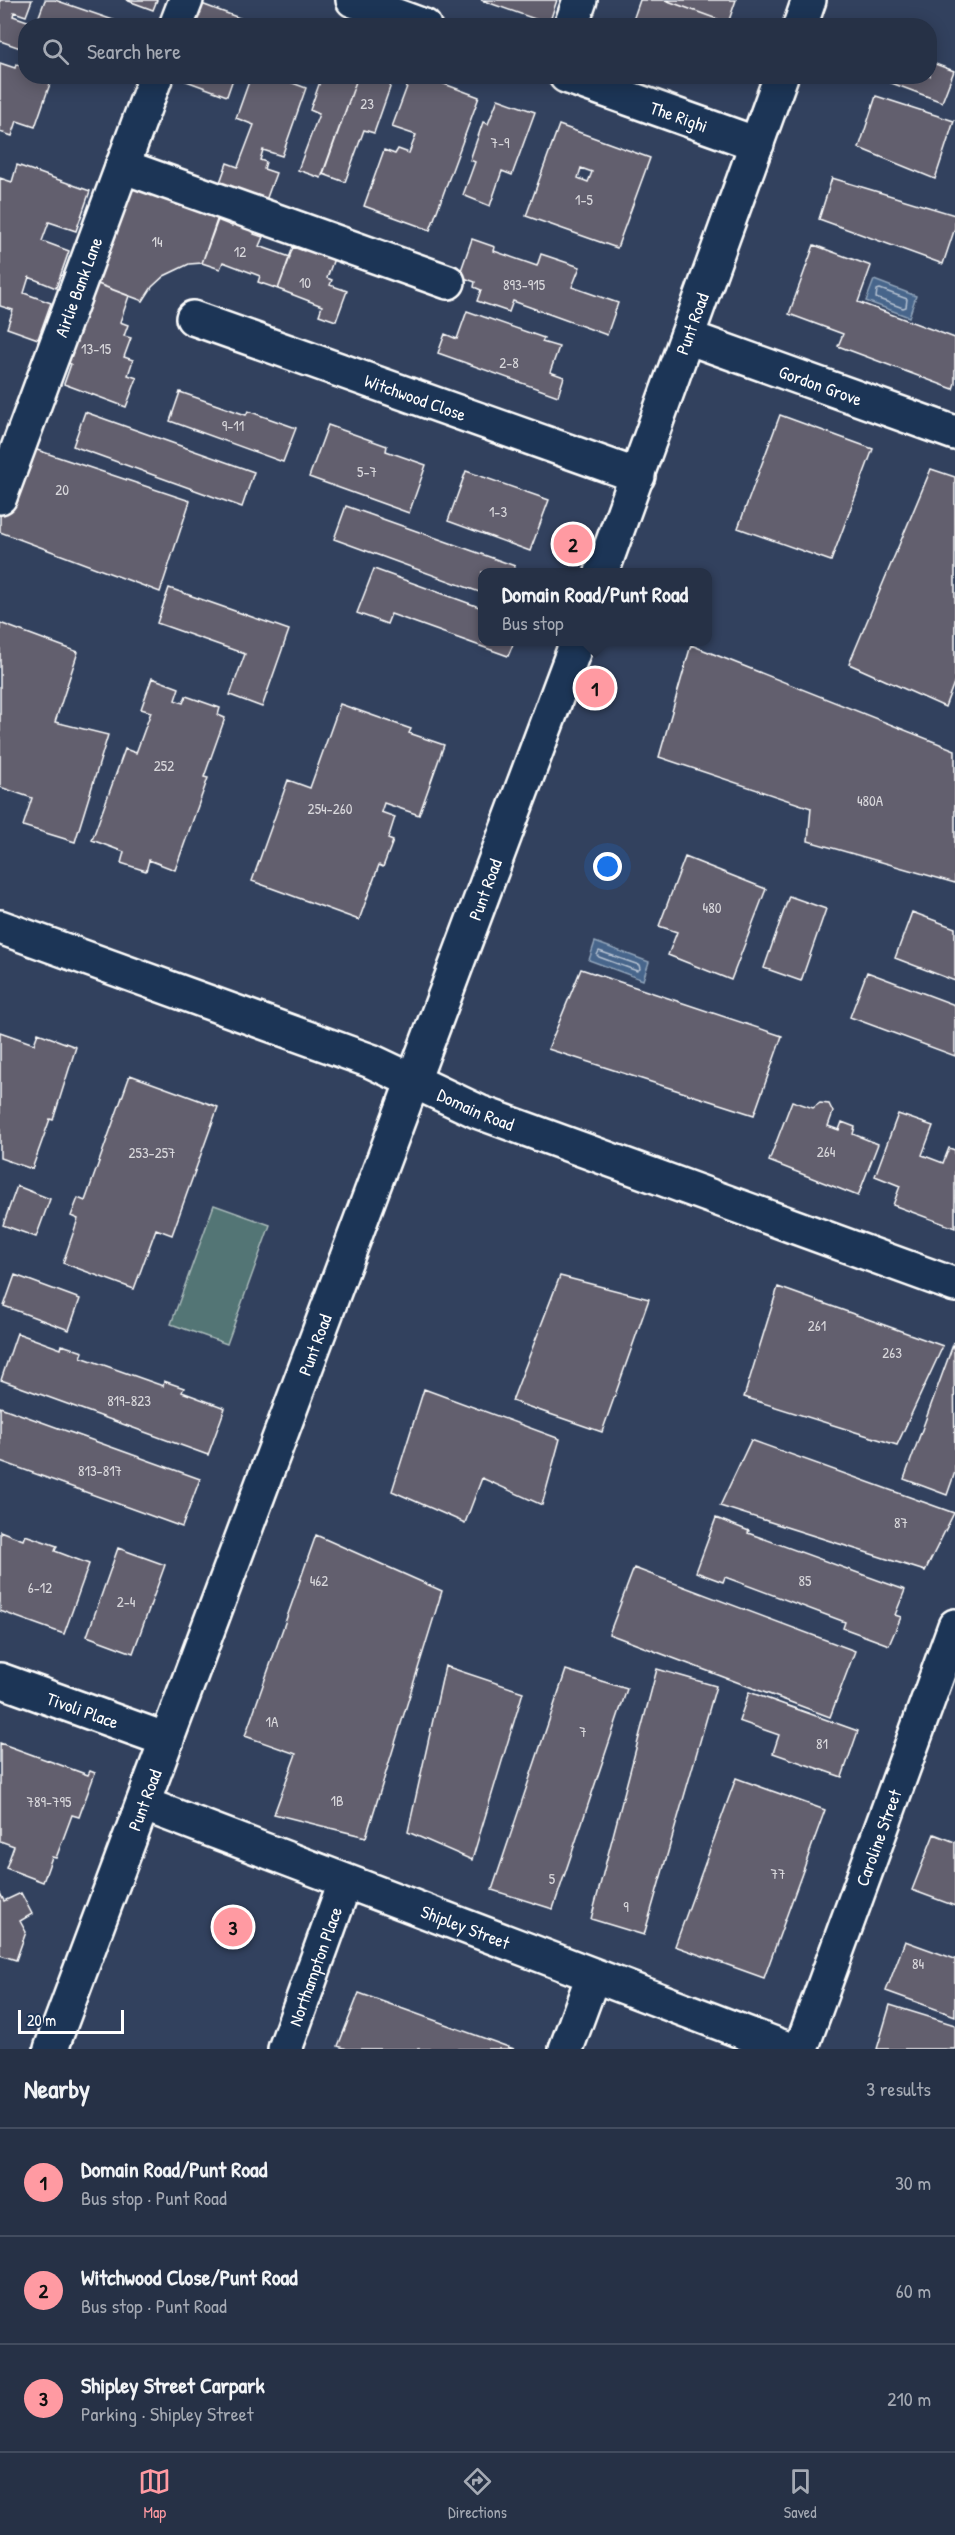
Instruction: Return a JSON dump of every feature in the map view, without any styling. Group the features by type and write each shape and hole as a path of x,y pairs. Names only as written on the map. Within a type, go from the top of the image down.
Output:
{"main road":[{"path":"179,18 186,0"},
{"path":"574,18 580,0"},
{"path":"803,18 809,0"},
{"path":"373,4 405,18"},
{"name":"Airlie Bank Lane","path":"0,497 153,84"},
{"name":"The Righi","path":"588,84 757,144"},
{"name":"Punt Road","path":"604,568 778,84"},
{"path":"122,166 448,282"},
{"name":"Witchwood Close","path":"193,318 638,476"},
{"name":"Gordon Grove","path":"687,337 955,433"},
{"name":"Punt Road","path":"51,2049 576,646"},
{"name":"Domain Road","path":"0,927 371,1061 473,1110 955,1285"},
{"name":"Caroline Street","path":"801,2049 955,1626"},
{"name":"Tivoli Place","path":"0,1680 167,1740"},
{"name":"Shipley Street","path":"142,1804 788,2049"},
{"name":"Northampton Place","path":"285,2049 345,1882"},
{"path":"566,2049 593,1976"}],"green space":[{"path":"214,1205 270,1225 227,1344 171,1324"}],"water":[{"path":"874,280 916,296 909,317 866,301"},
{"path":"595,942 649,962 643,980 589,960"}],"building":[{"path":"0,0 32,0 26,16 14,12 13,16 19,18 18,47 0,41"},
{"path":"45,0 55,0 107,18 38,18"},
{"path":"126,0 157,0 153,10"},
{"path":"481,0 557,0 551,18 532,18"},
{"path":"640,0 665,0 714,18 634,18"},
{"path":"665,0 736,0 730,18 714,18"},
{"path":"199,3 239,18 194,18"},
{"path":"0,63 15,68 16,64 18,65 18,84 50,84 35,127 17,121 12,136 0,132"},
{"path":"937,65 954,71 942,102 894,84 937,84"},
{"path":"195,84 231,84 227,96"},
{"path":"248,84 295,84 306,88 282,156 263,150 260,160 266,162 264,169 276,173 265,203 219,185 227,163 238,167 254,125 236,118"},
{"path":"319,84 355,84 321,178 298,170 319,114 310,110"},
{"path":"355,84 391,84 374,133 364,130 345,182 323,174"},
{"path":"408,84 444,84 479,97 430,230 364,206 384,150 395,154 398,149 409,153 416,135 392,127"},
{"path":"876,96 954,121 935,179 859,148"},
{"path":"498,99 535,112 512,175 502,171 490,206 463,195 475,162 470,160 483,122 488,124"},
{"path":"559,125 650,158 617,248 526,216","holes":["581,168 592,172 588,182 578,178"]},
{"path":"17,165 90,191 76,231 49,222 42,241 69,251 56,288 29,277 24,293 51,303 38,339 7,328 13,310 0,306 0,178 12,182"},
{"path":"129,175 222,209 202,263 189,264 164,276 152,287 143,301 90,281"},
{"path":"832,178 955,215 955,228 943,264 819,219"},
{"path":"237,214 258,222 254,234 263,237 259,246 290,257 278,289 258,282 260,276 223,262 220,269 202,263 217,220 232,226"},
{"path":"472,239 495,247 494,251 537,266 541,254 580,267 572,287 618,303 607,335 513,301 509,312 477,301 481,290 474,287 475,282 459,276"},
{"path":"308,240 337,250 327,278 332,280 330,285 347,291 336,321 319,315 322,306 278,289 293,247 304,251"},
{"path":"814,245 871,266 858,302 955,338 953,389 838,346 843,334 789,314"},
{"path":"90,281 129,296 120,322 128,325 124,336 131,338 124,357 133,360 128,375 137,378 126,407 64,384 71,364 61,361"},
{"path":"467,311 544,338 542,342 559,347 550,372 564,377 558,396 438,353 445,334 457,339"},
{"path":"180,392 246,415 248,411 296,428 283,462 170,421"},
{"path":"85,412 254,472 242,507 73,446"},
{"path":"780,415 873,449 831,561 738,528"},
{"path":"328,425 387,446 386,451 426,465 409,513 309,477"},
{"path":"22,445 190,501 160,592 0,532 0,509"},
{"path":"931,469 955,477 955,680 945,707 849,664"},
{"path":"466,471 549,500 530,551 448,521"},
{"path":"346,506 515,566 514,568 478,568 478,592 334,539"},
{"path":"374,569 478,607 478,645 391,614 387,624 357,613"},
{"path":"169,588 289,630 262,707 230,695 245,654 157,623"},
{"path":"0,623 78,652 55,722 108,735 75,842 23,826 32,798 0,787"},
{"path":"480,646 512,646 508,656"},
{"path":"691,646 955,750 955,883 808,841 811,808 659,757"},
{"path":"152,678 179,688 175,700 183,703 186,696 220,708 218,715 225,718 204,777 208,778 175,870 149,860 146,871 121,863 124,852 92,840 125,749 136,753 151,712 141,709"},
{"path":"340,704 411,729 409,733 444,745 419,815 384,803 381,812 395,817 388,839 393,841 383,867 379,865 359,920 252,881 288,780 310,788"},
{"path":"685,857 766,889 731,980 668,955 677,932 659,926"},
{"path":"789,896 826,909 801,981 764,968"},
{"path":"912,912 955,928 955,981 895,958"},
{"path":"581,969 782,1036 754,1115 548,1049"},
{"path":"867,972 955,1005 955,1056 850,1017"},
{"path":"0,1032 34,1044 38,1033 76,1047 53,1120 50,1119 32,1169 0,1158"},
{"path":"130,1075 218,1107 172,1235 156,1229 134,1289 63,1263 78,1219 71,1216 78,1198 85,1201"},
{"path":"792,1101 813,1108 820,1103 829,1104 833,1112 828,1126 839,1130 842,1122 855,1127 853,1134 878,1144 858,1196 769,1161"},
{"path":"898,1114 933,1126 922,1155 943,1163 949,1148 955,1150 955,1228 893,1205 900,1186 875,1176"},
{"path":"17,1186 50,1199 36,1237 3,1225"},
{"path":"15,1275 80,1299 69,1330 4,1306"},
{"path":"560,1276 649,1299 602,1432 512,1401"},
{"path":"778,1287 943,1346 897,1445 744,1397"},
{"path":"17,1333 61,1349 62,1345 83,1352 81,1357 163,1386 164,1381 184,1388 182,1392 225,1408 208,1455 1,1380"},
{"path":"954,1342 955,1472 947,1495 904,1479"},
{"path":"424,1389 560,1439 542,1505 482,1478 465,1523 392,1491"},
{"path":"0,1407 200,1479 182,1527 0,1461"},
{"path":"751,1440 954,1513 925,1571 720,1506"},
{"path":"716,1518 749,1531 748,1533 905,1590 895,1615 901,1617 889,1645 843,1628 845,1622 725,1577 723,1582 696,1572"},
{"path":"0,1531 23,1540 25,1535 57,1546 55,1551 89,1564 64,1634 0,1611"},
{"path":"316,1535 442,1591 366,1837 274,1814 296,1754 245,1736"},
{"path":"118,1548 165,1565 133,1653 87,1636"},
{"path":"634,1568 855,1651 830,1717 609,1634"},
{"path":"445,1666 523,1692 472,1860 408,1832"},
{"path":"657,1669 716,1686 644,1935 591,1919"},
{"path":"566,1670 627,1689 553,1909 492,1890"},
{"path":"749,1692 858,1731 842,1777 773,1753 779,1735 739,1721"},
{"path":"0,1743 88,1775 90,1771 95,1773 79,1817 72,1815 56,1858 52,1857 43,1882 6,1868 14,1846 0,1841"},
{"path":"736,1778 825,1810 764,1978 675,1946"},
{"path":"934,1834 955,1842 955,1906 912,1890"},
{"path":"0,1893 4,1901 21,1893 32,1914 20,1921 26,1932 16,1960 0,1955"},
{"path":"905,1941 955,1959 955,2016 886,1991"},
{"path":"359,1993 514,2049 347,2049 338,2046"},
{"path":"890,2005 955,2025 955,2049 877,2049"}],"place":[{"name":"Witchwood Close/Punt Road","path":"573,544"},
{"name":"Domain Road/Punt Road","path":"595,688"},
{"name":"Shipley Street Carpark","path":"233,1927"}]}
